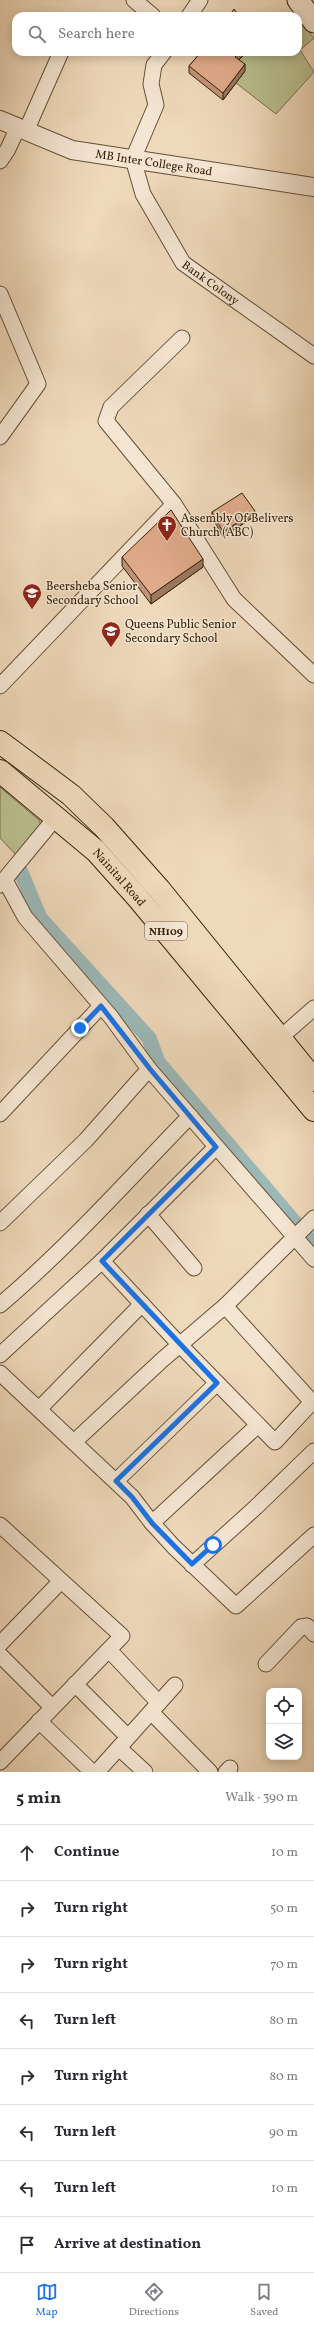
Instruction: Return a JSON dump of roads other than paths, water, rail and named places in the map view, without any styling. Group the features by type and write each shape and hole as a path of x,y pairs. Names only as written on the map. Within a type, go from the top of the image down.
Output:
{"highway":[{"name":"Nainital Road","path":"0,742 73,797 104,827 159,889 314,1080"},
{"name":"Nainital Road","path":"0,771 56,816 96,852 138,898 314,1110"},
{"path":"56,816 73,797"}],"main road":[{"path":"298,0 314,22"}],"street":[{"path":"134,0 148,12"},
{"path":"192,12 200,0"},
{"path":"3,152 22,129 59,56"},
{"path":"133,159 156,105 151,84 154,65 161,56"},
{"name":"MB Inter College Road","path":"0,120 72,150 314,187"},
{"name":"Bank Colony","path":"133,159 143,194 183,263 314,356"},
{"path":"0,294 38,384 0,437"},
{"path":"182,338 111,407 106,421 174,504 234,599 314,675"},
{"path":"0,686 174,504"},
{"path":"56,816 2,883 25,917 101,1006 150,1069 216,1147 302,1228 314,1259"},
{"path":"0,1114 101,1006"},
{"path":"280,1038 314,1008"},
{"path":"0,1223 86,1140 150,1069"},
{"path":"0,1305 28,1281 69,1241 190,1116"},
{"path":"0,1355 102,1261 216,1147"},
{"path":"148,1214 194,1268"},
{"path":"74,1442 224,1306 302,1228"},
{"path":"102,1261 180,1345 275,1442 312,1402 224,1306"},
{"path":"39,1408 142,1304"},
{"path":"0,1373 116,1481 132,1497 152,1523 236,1606 314,1535"},
{"path":"116,1481 217,1383"},
{"path":"152,1523 258,1425"},
{"path":"192,1564 256,1507 314,1451"},
{"path":"0,1525 122,1636 52,1707 0,1763 8,1772"},
{"path":"0,1644 61,1581"},
{"path":"266,1664 301,1627 307,1626 314,1634"},
{"path":"108,1650 210,1772"},
{"path":"0,1655 52,1707"},
{"path":"75,1684 128,1737"},
{"path":"96,1772 175,1685"},
{"path":"39,1721 92,1772"},
{"path":"118,1748 145,1772"}],"waterway":[{"path":"21,872 40,918 149,1038 158,1062 314,1245"}],"place":[{"name":"Assembly Of Belivers Church (ABC)","path":"167,542"},
{"name":"Beersheba Senior Secondary School","path":"32,610"},
{"name":"Queens Public Senior Secondary School","path":"111,648"}]}
